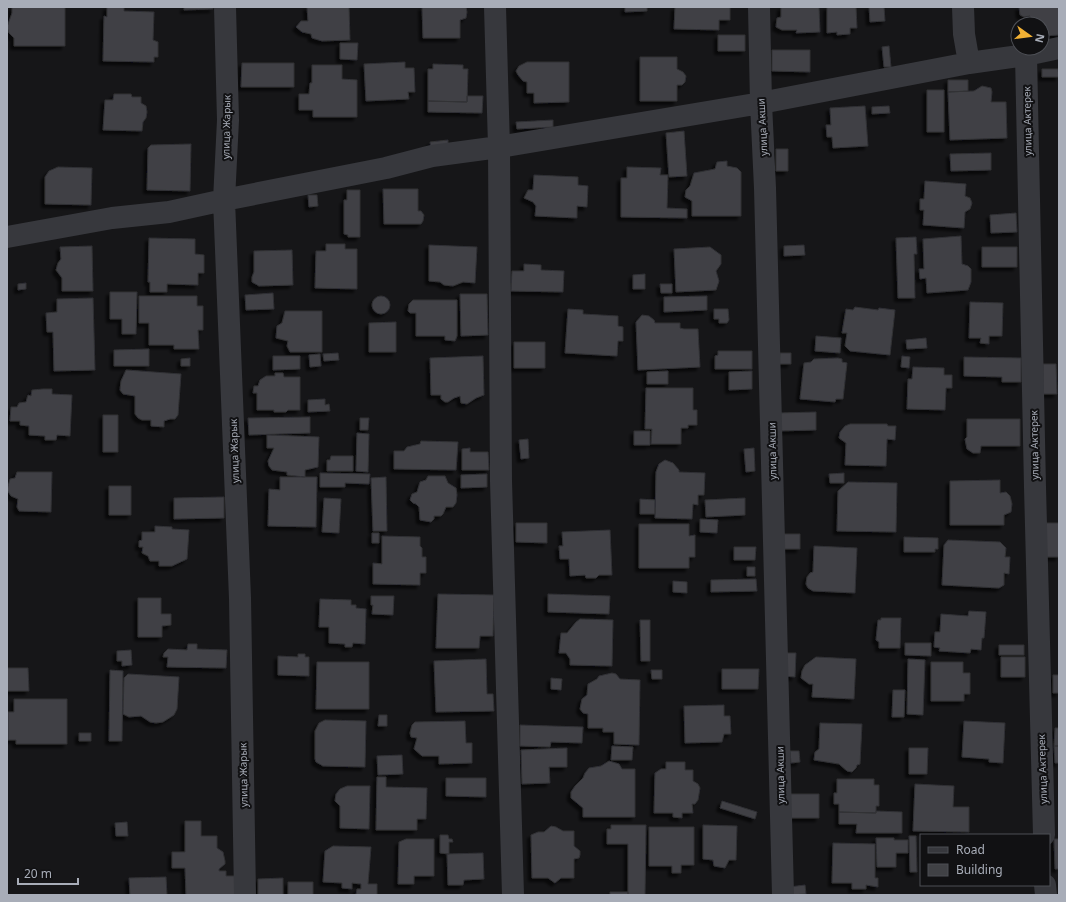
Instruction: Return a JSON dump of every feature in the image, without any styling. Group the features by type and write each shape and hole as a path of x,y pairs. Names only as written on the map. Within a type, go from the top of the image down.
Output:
{"street":[{"name":"улица Жарык","path":"225,7 228,120 224,200 240,598 245,895"},
{"path":"495,7 499,147 501,481 513,895"},
{"name":"улица Акши","path":"759,7 783,895"},
{"path":"963,7 964,34 969,63"},
{"path":"7,237 112,218 169,212 372,171 432,156 499,147 761,103 969,63 1019,56"},
{"name":"улица Актерек","path":"1026,56 1034,479 1044,834"}],"building":[{"path":"12,7 65,7 65,46 14,46 14,38 9,33 7,27 12,13"},
{"path":"107,7 124,7 124,11 154,12 153,40 158,42 158,57 154,57 154,62 103,61 104,16 107,17"},
{"path":"184,7 213,7 213,9 184,10"},
{"path":"307,7 349,7 350,40 322,41 312,38 311,34 302,32 296,27 301,21 308,21"},
{"path":"422,7 466,7 466,18 460,20 460,38 423,38"},
{"path":"625,7 647,7 647,11 625,12"},
{"path":"675,7 730,7 730,20 719,20 719,30 674,29"},
{"path":"781,7 819,7 820,32 796,33 797,30 782,30 776,27 777,18 781,17"},
{"path":"827,7 856,7 857,28 850,28 850,34 837,35 837,32 827,33"},
{"path":"869,7 884,7 885,21 870,22"},
{"path":"1019,7 1059,7 1059,35 1050,36 1050,16 1020,15"},
{"path":"718,35 745,35 745,51 718,51"},
{"path":"340,43 358,43 357,60 340,59"},
{"path":"889,46 891,67 884,67 882,47"},
{"path":"772,50 810,50 810,72 772,71"},
{"path":"640,57 677,57 677,69 683,72 686,76 685,82 682,85 677,85 677,101 640,101"},
{"path":"405,62 405,68 414,68 415,92 408,92 409,99 366,101 364,64"},
{"path":"527,62 569,62 569,102 534,103 534,93 527,93 527,82 523,81 516,71 519,66"},
{"path":"242,63 294,63 294,87 241,87"},
{"path":"433,64 463,65 463,69 468,69 467,102 428,101 428,69 433,69"},
{"path":"312,65 342,65 342,79 357,80 357,117 313,117 313,110 299,110 299,94 309,94 310,83 312,83"},
{"path":"1042,69 1058,69 1059,77 1042,77"},
{"path":"948,80 968,80 968,91 948,92"},
{"path":"982,86 991,88 991,102 1006,102 1007,138 950,140 948,92 974,91"},
{"path":"927,90 944,90 944,132 927,132"},
{"path":"114,94 131,94 132,97 141,97 141,103 146,106 147,112 146,118 143,122 142,131 103,130 105,100 113,100"},
{"path":"467,96 483,96 482,113 428,112 428,101 467,102"},
{"path":"865,106 868,146 833,148 832,137 827,137 826,125 831,125 830,108"},
{"path":"889,106 890,113 872,114 872,107"},
{"path":"553,120 553,127 517,129 516,122"},
{"path":"684,131 687,176 669,177 666,133"},
{"path":"448,140 448,146 431,148 430,142"},
{"path":"191,144 190,191 147,190 148,148 151,145"},
{"path":"776,149 788,149 788,171 776,171"},
{"path":"991,153 991,170 951,171 950,154"},
{"path":"727,161 727,166 737,168 741,172 741,216 692,216 692,201 685,197 686,190 690,186 694,173 715,169 717,162"},
{"path":"58,167 92,168 91,205 45,204 45,177 49,171"},
{"path":"627,167 661,168 660,175 668,175 667,208 687,209 687,218 621,217 621,178 627,178"},
{"path":"534,175 578,177 578,185 588,186 587,207 577,206 577,218 535,216 536,206 533,202 524,198 528,190 533,190"},
{"path":"925,181 966,184 965,196 970,198 972,203 970,209 965,212 964,228 923,225 924,210 920,210 920,199 924,199"},
{"path":"383,189 418,189 418,211 421,211 424,215 421,224 384,224"},
{"path":"347,190 360,190 360,237 348,237 348,235 344,234 344,200 347,200"},
{"path":"308,195 317,195 318,206 309,207"},
{"path":"1016,213 1017,232 991,233 990,215"},
{"path":"961,236 962,264 971,269 971,282 968,290 927,293 926,278 920,279 919,269 924,269 923,239"},
{"path":"916,237 917,254 914,254 915,298 898,298 896,238"},
{"path":"149,238 195,239 195,254 204,255 204,273 198,273 198,285 167,284 167,292 150,292 150,282 148,282"},
{"path":"326,244 345,244 345,249 357,249 357,289 315,288 316,251 326,251"},
{"path":"429,245 477,247 475,283 463,282 453,286 444,285 440,282 429,281"},
{"path":"804,245 805,255 784,256 784,246"},
{"path":"92,246 93,291 62,291 62,278 56,270 61,259 60,247"},
{"path":"710,247 721,255 721,264 716,271 719,281 716,290 676,292 674,249"},
{"path":"982,247 1017,247 1017,267 982,267"},
{"path":"292,250 293,285 259,286 252,282 254,272 254,251"},
{"path":"524,264 541,265 541,270 564,271 563,292 511,291 512,271 524,271"},
{"path":"645,274 645,289 633,289 633,275"},
{"path":"26,283 26,289 18,290 18,284"},
{"path":"660,284 672,284 672,293 661,293"},
{"path":"110,292 137,292 136,334 122,334 122,319 110,319"},
{"path":"273,293 274,309 246,310 245,295"},
{"path":"460,294 487,294 488,335 461,336"},
{"path":"139,296 197,296 197,306 203,306 203,330 198,330 199,349 174,349 174,345 149,345 149,323 139,323"},
{"path":"377,296 385,296 390,301 388,312 385,314 377,314 372,309 372,301"},
{"path":"707,296 707,310 664,312 664,297"},
{"path":"93,298 95,370 54,371 53,332 47,332 46,313 57,312 57,299"},
{"path":"413,300 457,300 457,336 455,341 445,340 445,336 416,336 416,313 410,313 408,311 409,304"},
{"path":"970,302 1003,303 1002,336 989,336 989,344 980,343 981,338 969,338"},
{"path":"855,307 878,310 879,308 895,310 890,355 850,351 845,346 847,333 842,333 846,309 853,310"},
{"path":"568,309 583,310 583,314 618,316 618,326 623,327 623,341 618,341 617,356 565,353"},
{"path":"714,309 728,309 729,320 727,323 719,323 719,319 714,319"},
{"path":"285,311 322,311 322,352 290,352 287,346 288,341 276,338 277,326 282,323"},
{"path":"642,315 649,316 655,323 680,323 680,328 698,329 700,367 638,370 636,322"},
{"path":"396,322 396,352 369,352 369,323"},
{"path":"816,336 841,338 840,353 815,351"},
{"path":"926,338 927,348 907,349 906,340"},
{"path":"514,342 545,342 545,368 514,368"},
{"path":"149,349 149,366 114,366 114,350"},
{"path":"718,351 752,351 752,369 715,369 715,356 718,355"},
{"path":"338,353 339,360 324,361 323,354"},
{"path":"780,353 791,353 791,364 779,364"},
{"path":"320,354 321,366 310,367 309,355"},
{"path":"273,356 300,356 300,369 273,370"},
{"path":"483,356 484,395 467,404 461,403 460,396 445,402 441,399 441,395 431,395 430,358"},
{"path":"902,356 910,357 909,368 901,367"},
{"path":"964,357 1021,358 1021,382 1002,382 1002,377 964,376"},
{"path":"190,358 190,366 181,366 181,359"},
{"path":"814,359 842,359 842,362 847,363 843,399 836,399 835,402 800,399 804,363 811,362"},
{"path":"1043,364 1056,364 1057,394 1043,394"},
{"path":"913,367 944,368 944,375 952,375 952,388 946,388 945,410 907,409 908,379 912,379"},
{"path":"126,370 181,374 178,415 175,419 164,421 164,427 151,426 151,420 142,420 138,418 135,414 135,396 123,394 120,390 121,381"},
{"path":"668,371 668,384 647,384 647,372"},
{"path":"752,371 752,389 729,390 729,372"},
{"path":"275,373 283,373 284,377 300,377 300,410 274,412 274,410 257,410 257,393 253,393 254,386 258,386 260,380 266,376 275,376"},
{"path":"646,388 693,388 693,410 697,410 697,425 688,425 688,428 681,428 681,444 651,444 652,429 645,429"},
{"path":"52,389 52,394 72,395 70,436 57,435 56,440 45,440 45,436 29,435 29,426 20,425 20,421 10,421 11,407 17,407 19,403 26,402 28,395 31,396 32,390"},
{"path":"325,399 325,405 329,404 330,411 308,412 308,400"},
{"path":"816,412 816,430 778,431 778,413"},
{"path":"103,415 118,415 118,452 103,452"},
{"path":"310,417 310,433 249,435 248,418"},
{"path":"360,418 369,418 368,430 360,430"},
{"path":"967,419 1020,419 1020,446 981,446 980,453 973,453 967,449 965,439 967,437"},
{"path":"850,424 887,424 888,426 896,426 895,440 887,439 886,466 845,465 846,443 839,438 840,432 845,426"},
{"path":"634,431 650,431 650,445 634,445"},
{"path":"357,433 369,434 368,472 356,471"},
{"path":"267,435 319,437 318,467 305,470 305,477 287,475 287,472 272,470 268,461 274,448 267,448"},
{"path":"528,439 529,458 521,459 519,440"},
{"path":"421,441 458,442 456,470 394,469 394,451 404,451 407,447 420,444"},
{"path":"470,448 470,452 488,452 489,470 462,470 462,449"},
{"path":"754,448 755,471 746,472 744,449"},
{"path":"331,456 353,456 353,471 327,471 327,460 330,460"},
{"path":"665,460 673,463 679,472 705,473 704,495 698,495 698,505 693,504 692,519 655,518 656,472 659,464"},
{"path":"17,472 52,472 51,512 19,511 17,507 18,499 11,496 7,490 10,479 15,478"},
{"path":"320,473 370,474 369,484 345,483 345,487 320,487"},
{"path":"844,473 844,483 830,483 829,474"},
{"path":"487,474 487,487 461,488 461,475"},
{"path":"428,476 445,476 448,483 456,488 457,495 456,503 453,507 446,507 441,516 434,516 434,519 431,522 420,520 419,507 410,500 412,494 417,492 420,482 426,480"},
{"path":"280,477 317,477 316,527 268,526 269,489 280,490"},
{"path":"386,477 387,531 373,531 371,478"},
{"path":"1000,480 1000,493 1006,492 1010,496 1012,504 1011,512 1004,515 1004,525 950,525 950,481"},
{"path":"848,482 897,483 896,532 837,531 838,491"},
{"path":"109,486 131,486 131,515 109,515"},
{"path":"224,497 224,518 174,519 174,498"},
{"path":"324,498 341,499 339,533 322,532"},
{"path":"745,498 745,515 706,517 705,500"},
{"path":"640,499 655,500 655,514 640,514"},
{"path":"700,519 718,520 717,533 700,532"},
{"path":"516,523 547,523 547,543 516,542"},
{"path":"1046,523 1059,523 1059,557 1046,557"},
{"path":"639,524 689,524 689,536 695,535 695,557 689,557 689,568 639,568"},
{"path":"155,526 189,530 187,559 172,566 159,566 159,561 150,561 148,556 142,553 143,547 139,547 139,541 142,540 142,532 155,532"},
{"path":"610,530 612,575 599,575 596,578 586,578 585,575 570,576 569,559 560,559 559,546 563,546 562,532"},
{"path":"372,533 379,533 379,543 372,543"},
{"path":"782,534 800,534 800,549 783,549"},
{"path":"382,536 420,537 422,557 426,557 426,573 420,573 420,585 373,584 373,563 382,564"},
{"path":"904,537 938,538 938,549 935,549 935,552 904,552"},
{"path":"948,540 1000,542 1006,548 1005,557 1010,557 1009,574 1004,573 1004,585 999,588 942,585 944,545"},
{"path":"814,546 857,548 855,593 813,591 808,588 806,584 807,577 813,572"},
{"path":"734,547 756,547 755,560 734,560"},
{"path":"747,567 755,567 755,576 747,576"},
{"path":"756,579 757,591 711,592 711,580"},
{"path":"673,581 687,582 687,593 673,592"},
{"path":"438,594 494,595 493,636 480,636 479,648 436,648"},
{"path":"548,594 610,596 609,614 548,612"},
{"path":"371,596 394,596 393,615 372,614 373,605 371,605"},
{"path":"138,598 161,598 161,614 171,614 171,625 162,626 162,637 138,637"},
{"path":"320,599 351,600 351,605 356,605 356,608 366,609 365,644 353,643 352,647 345,647 345,644 329,643 329,627 319,627"},
{"path":"969,611 986,612 984,638 982,638 981,650 971,649 970,653 939,651 940,648 934,647 935,632 940,632 941,614 968,616"},
{"path":"881,618 901,618 900,648 879,648 879,642 876,640 878,620 881,620"},
{"path":"580,619 613,620 612,666 570,665 570,659 566,653 559,653 561,633 567,633"},
{"path":"640,620 650,620 650,661 641,661"},
{"path":"905,643 931,643 931,656 905,655"},
{"path":"188,644 197,644 197,649 227,650 226,668 167,667 168,657 163,657 164,653 168,649 187,650"},
{"path":"999,645 1024,645 1024,655 999,655"},
{"path":"131,650 132,665 122,666 122,661 117,661 117,651"},
{"path":"784,653 796,653 795,677 783,676"},
{"path":"298,654 305,654 305,657 309,657 309,676 278,675 278,656 298,657"},
{"path":"816,657 856,659 854,699 812,697 813,684 809,684 801,678 805,665"},
{"path":"1001,657 1025,657 1025,677 1001,677"},
{"path":"486,659 487,694 493,694 494,711 436,712 434,661"},
{"path":"908,659 925,660 923,715 907,714"},
{"path":"317,662 369,662 369,709 316,709"},
{"path":"931,662 963,662 963,673 970,673 970,694 964,694 964,701 931,701"},
{"path":"7,668 28,668 29,691 7,691"},
{"path":"722,669 759,669 758,689 722,689"},
{"path":"110,670 123,671 122,741 109,741"},
{"path":"651,670 662,670 662,679 652,679"},
{"path":"612,673 616,674 620,679 640,680 639,745 614,744 614,732 603,732 603,728 588,728 588,714 583,713 580,709 582,699 587,695 588,684 597,679 599,676"},
{"path":"128,674 179,677 177,709 174,715 163,722 156,723 150,722 141,716 129,717 123,714 124,678"},
{"path":"1053,675 1059,675 1059,693 1053,693"},
{"path":"551,678 562,679 561,690 551,689"},
{"path":"893,690 905,690 904,717 892,717"},
{"path":"14,699 67,699 67,744 16,744 16,740 8,740 8,712 14,712"},
{"path":"724,705 724,716 730,716 731,734 724,734 722,742 685,743 684,706"},
{"path":"379,715 387,715 387,726 378,726"},
{"path":"325,720 366,721 365,767 323,766 316,762 315,731 319,723"},
{"path":"465,721 466,743 472,743 472,763 439,764 439,756 422,756 414,749 417,738 411,737 410,733 412,725 415,722"},
{"path":"964,721 1005,723 1003,763 989,762 989,759 962,757"},
{"path":"820,723 862,724 860,764 857,765 852,772 847,771 839,764 814,760 815,752 819,749"},
{"path":"520,725 583,727 582,743 551,742 550,747 520,746"},
{"path":"1055,728 1059,728 1059,746 1054,746"},
{"path":"79,733 91,733 91,741 79,741"},
{"path":"612,746 633,747 632,760 611,760"},
{"path":"1054,746 1059,746 1059,763 1055,763"},
{"path":"567,748 567,767 549,767 550,783 522,784 521,750"},
{"path":"909,748 928,748 927,774 909,774"},
{"path":"790,751 799,751 800,762 791,763"},
{"path":"402,755 403,774 378,775 377,756"},
{"path":"609,761 619,764 622,769 635,769 635,817 583,817 583,808 571,798 571,792 589,768 601,766"},
{"path":"666,762 685,762 685,770 693,770 693,781 698,784 700,788 698,800 695,804 692,804 693,813 682,813 682,818 673,817 673,813 654,813 655,773 661,769 666,769"},
{"path":"377,777 386,777 386,787 427,788 426,819 417,819 417,830 376,830"},
{"path":"446,778 486,778 486,797 446,796"},
{"path":"837,779 874,779 874,785 879,785 879,806 876,806 876,813 839,812 839,804 834,804 834,793 837,793"},
{"path":"915,784 954,786 953,807 969,807 969,832 913,831"},
{"path":"347,786 370,786 369,829 340,828 340,806 335,801 336,794 340,789"},
{"path":"787,794 819,794 819,818 787,818"},
{"path":"722,801 757,812 755,819 720,808"},
{"path":"876,811 902,812 902,833 856,833 857,824 839,824 839,812 876,813"},
{"path":"185,821 201,821 201,836 217,836 217,848 223,852 225,861 225,864 219,869 219,871 226,871 226,876 235,876 235,895 186,895 185,868 172,868 172,852 185,852"},
{"path":"127,822 128,836 116,836 115,823"},
{"path":"611,825 646,825 645,895 628,895 628,844 607,844 607,829 611,829"},
{"path":"703,825 737,826 736,860 729,860 725,868 714,866 713,860 703,859"},
{"path":"551,826 563,831 574,831 574,846 580,851 579,858 574,859 574,878 561,878 555,883 548,878 532,878 531,835 538,832 544,832"},
{"path":"649,827 694,827 694,865 681,865 681,873 672,873 672,866 649,866"},
{"path":"440,835 448,835 449,839 452,839 453,842 449,842 449,854 440,853"},
{"path":"909,836 916,836 917,872 910,872"},
{"path":"876,838 908,840 908,853 896,853 896,867 877,867"},
{"path":"406,839 434,839 434,876 414,876 414,884 398,884 399,842"},
{"path":"1054,839 1059,839 1059,869 1055,869"},
{"path":"833,843 875,844 875,878 878,878 878,887 866,885 866,889 852,889 852,883 832,883"},
{"path":"333,846 371,847 368,884 377,884 377,895 356,895 357,889 361,889 361,884 352,883 352,889 342,888 342,883 323,882 325,851"},
{"path":"483,853 484,879 464,880 463,885 448,885 447,854"},
{"path":"166,877 167,895 130,895 129,878"},
{"path":"283,878 283,895 258,895 258,879"},
{"path":"288,882 313,882 313,895 288,895"},
{"path":"805,885 806,894 790,895 789,887"},
{"path":"610,892 628,892 628,895 610,895"}]}
